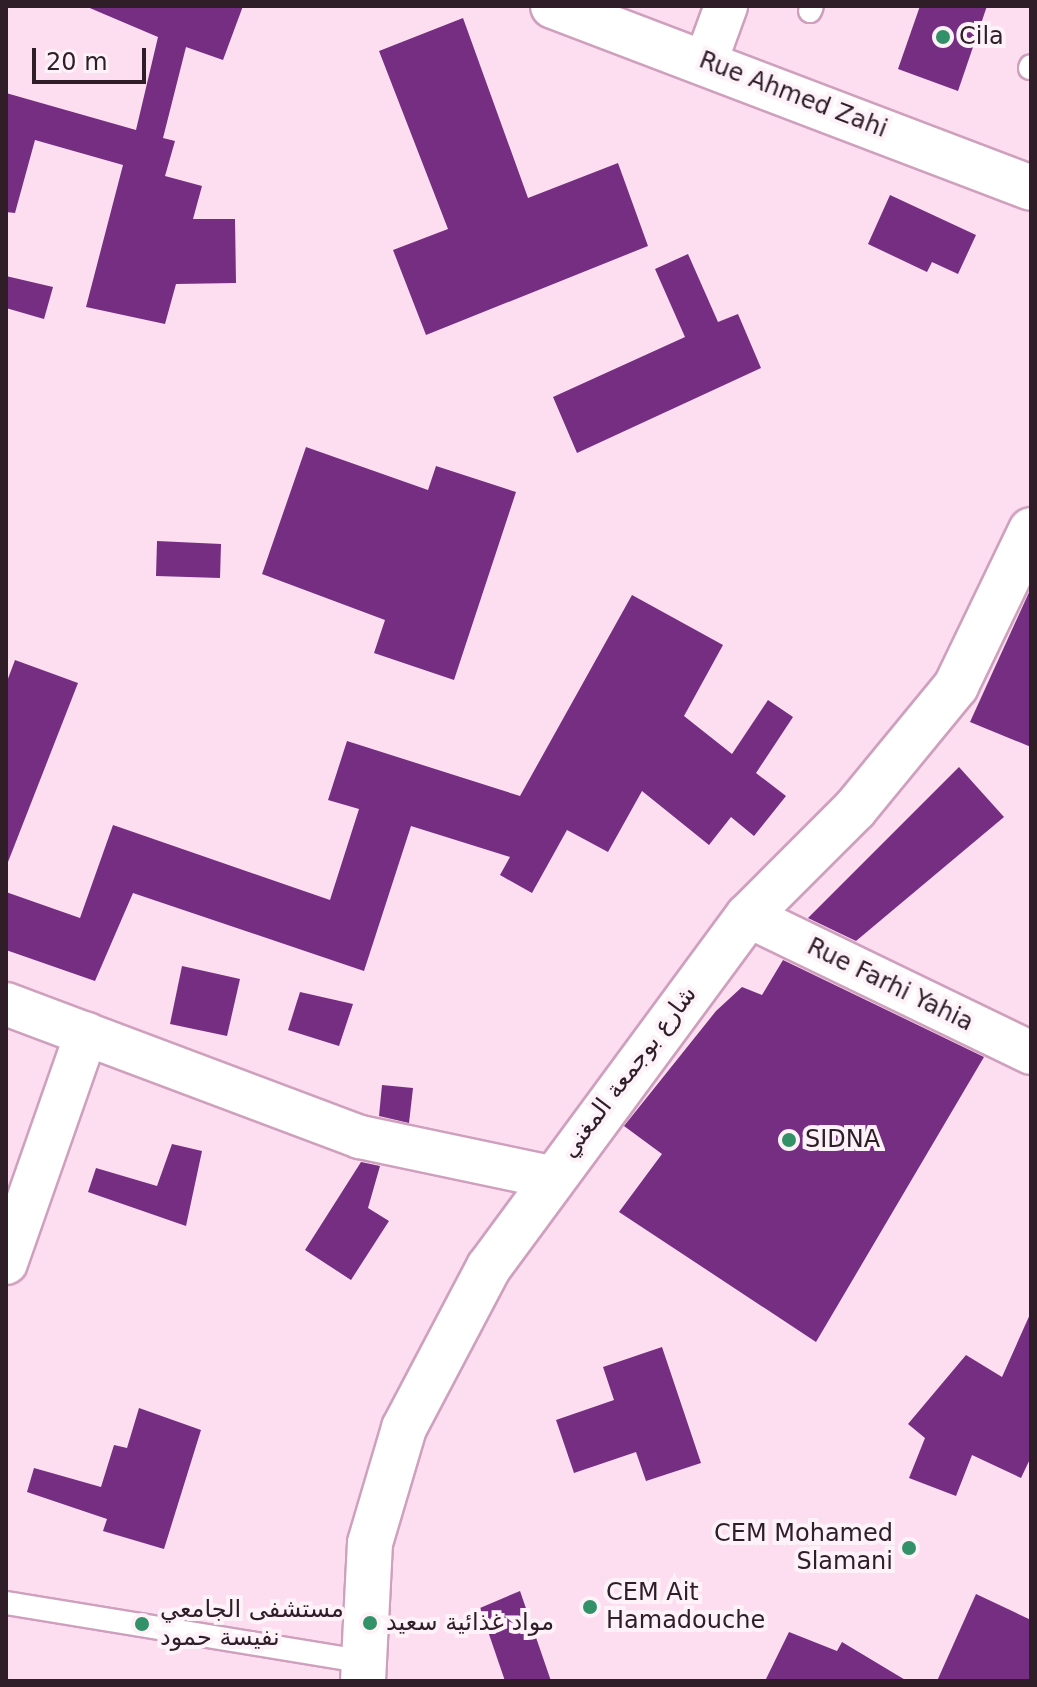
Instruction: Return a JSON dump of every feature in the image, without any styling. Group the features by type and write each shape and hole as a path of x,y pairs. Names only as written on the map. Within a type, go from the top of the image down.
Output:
{"main road":[{"name":"Rue Ahmed Zahi","path":"555,6 706,61 1031,188"},
{"name":"شارع بوجمعة المغني","path":"363,1671 370,1543 404,1428 489,1267 549,1177 748,916 855,809 956,686 1031,530"}],"street":[{"path":"706,61 726,6"},
{"name":"Rue Farhi Yahia","path":"748,916 1031,1053"},
{"path":"6,1004 360,1137 549,1177"},
{"path":"6,1263 86,1034"}],"lane":[{"path":"6,1603 363,1671"}],"building":[{"path":"85,6 243,6 223,60 186,47 163,138 175,141 165,176 202,186 193,219 235,219 236,283 176,284 165,324 86,307 123,165 35,140 15,213 6,212 6,93 136,130 158,37"},
{"name":"Cila","path":"920,6 987,6 958,91 898,69"},
{"path":"463,18 528,198 618,163 648,246 426,335 393,250 448,229 379,51"},
{"path":"890,195 976,235 958,274 932,262 927,272 868,244"},
{"path":"688,254 718,322 738,314 761,368 577,453 553,397 685,337 655,269"},
{"path":"6,276 53,287 44,319 6,308"},
{"path":"306,447 428,490 436,466 516,492 454,680 374,653 385,620 262,574"},
{"path":"157,541 221,544 220,578 156,576"},
{"path":"1031,588 1031,747 970,722"},
{"path":"632,595 723,645 684,716 732,754 768,700 793,717 756,773 786,796 754,836 731,817 709,845 642,791 608,852 567,830 532,893 500,875 510,857 411,826 364,971 133,893 95,981 6,950 6,892 80,918 113,825 330,900 359,809 328,800 347,741 520,796"},
{"path":"15,660 78,683 8,862 6,684"},
{"path":"959,767 1004,817 856,941 808,918"},
{"name":"SIDNA","path":"783,960 984,1057 816,1342 619,1212 662,1154 624,1126 716,1011 742,987 762,995"},
{"path":"182,966 240,979 227,1036 170,1024"},
{"path":"300,992 353,1004 339,1046 288,1030"},
{"path":"382,1085 413,1088 409,1123 379,1116"},
{"path":"172,1144 202,1151 186,1226 88,1192 96,1168 157,1186"},
{"path":"361,1162 380,1166 368,1208 389,1221 351,1280 305,1250"},
{"path":"1031,1312 1031,1457 1021,1478 972,1455 956,1496 909,1478 925,1438 908,1424 966,1355 1002,1377"},
{"path":"662,1347 701,1463 646,1481 636,1452 574,1473 556,1420 614,1400 603,1367"},
{"path":"139,1408 201,1430 164,1549 103,1531 107,1519 27,1492 34,1468 101,1487 114,1445 127,1448"},
{"path":"520,1591 551,1681 505,1681 480,1608"},
{"path":"976,1594 1031,1620 1031,1681 937,1681"},
{"path":"789,1632 837,1651 842,1642 907,1681 765,1681"}],"place":[{"name":"Cila","path":"943,37"},
{"name":"SIDNA","path":"789,1140"},
{"name":"CEM Mohamed Slamani","path":"909,1548"},
{"name":"CEM Ait Hamadouche","path":"590,1607"},
{"name":"مواد غذائية سعيد","path":"370,1623"},
{"name":"مستشفى الجامعي نفيسة حمود","path":"142,1624"}]}
